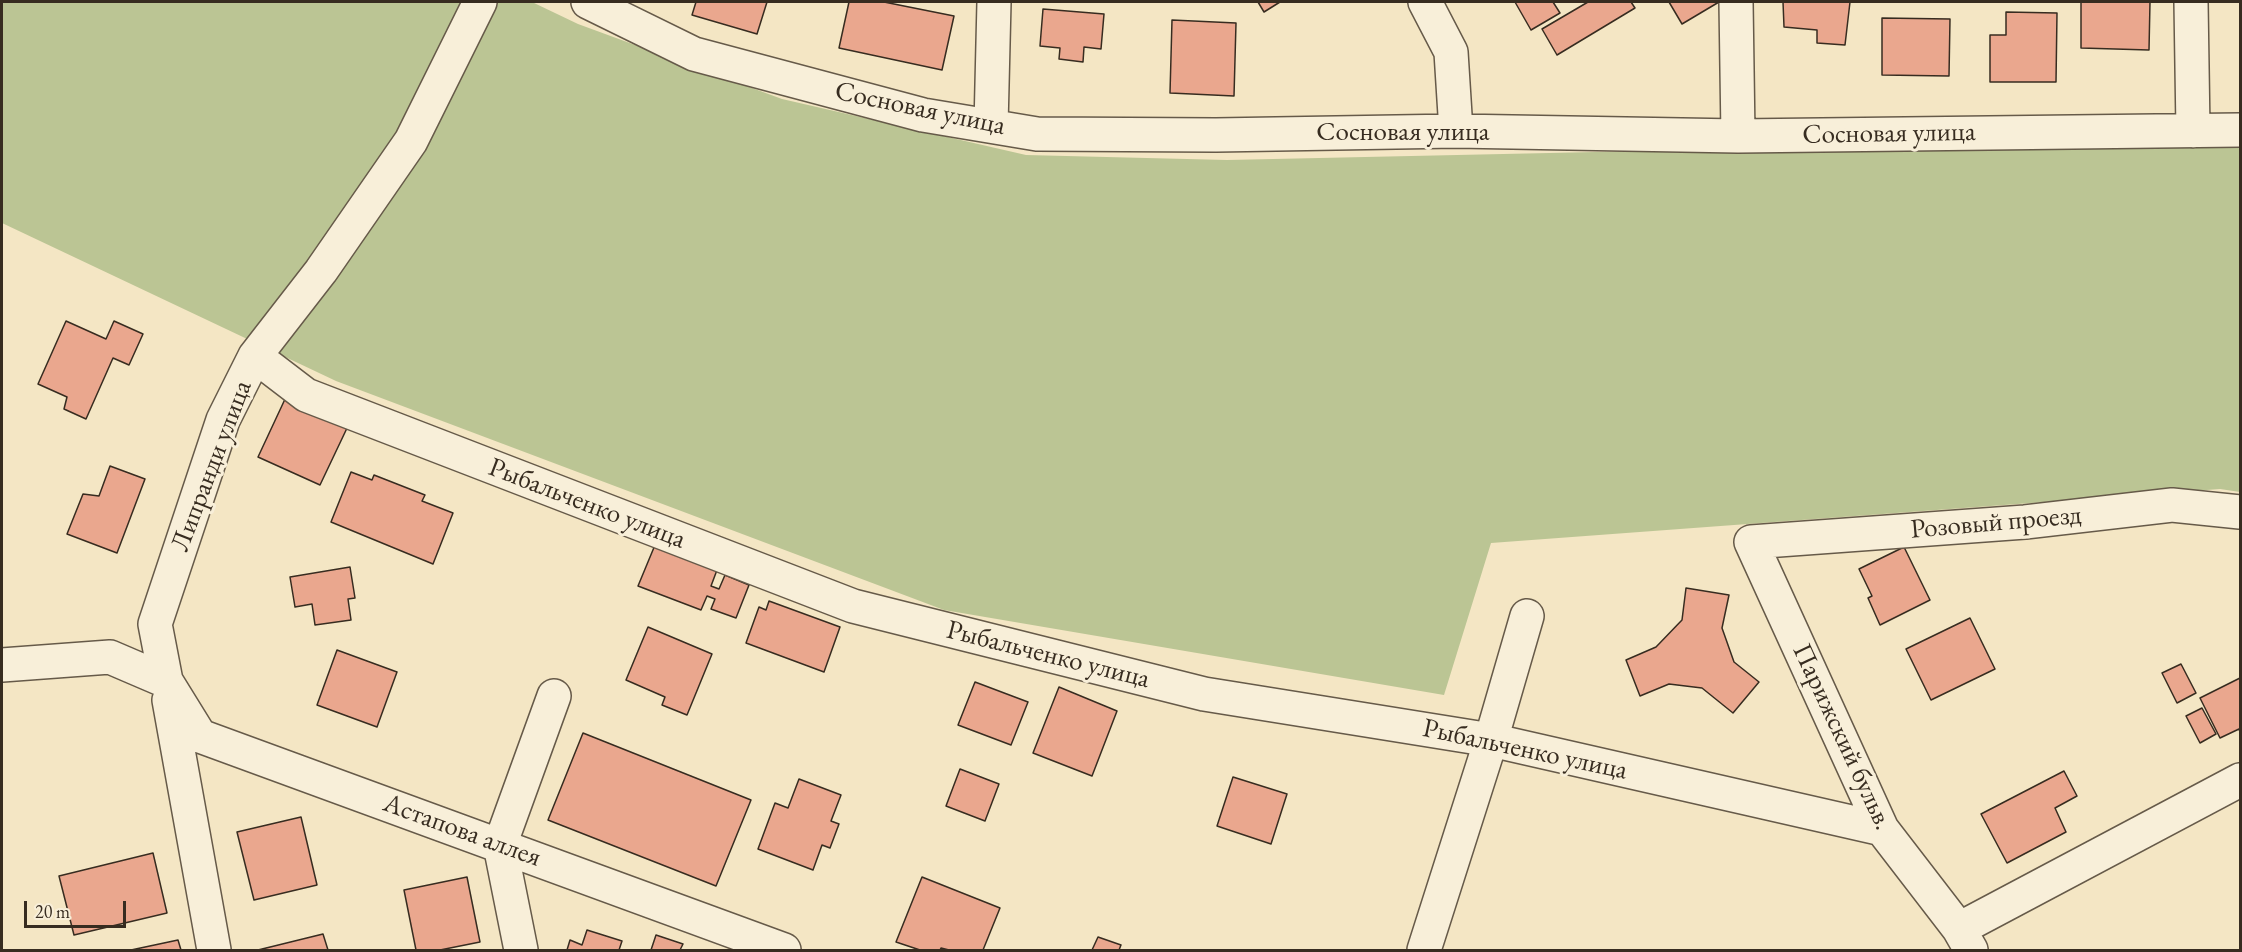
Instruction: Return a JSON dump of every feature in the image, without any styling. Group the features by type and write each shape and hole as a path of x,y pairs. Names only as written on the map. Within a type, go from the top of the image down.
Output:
{"street":[{"name":"Липранди улица","path":"214,951 154,624 223,420 255,356 321,271 411,141 480,2"},
{"name":"Сосновая улица","path":"588,2 694,54 923,115 1049,134 1216,135 1456,131 1738,136 2241,130"},
{"path":"991,126 994,2"},
{"path":"1425,2 1451,52 1456,131"},
{"path":"1736,2 1738,136"},
{"path":"2192,2 2193,131"},
{"name":"Рыбальченко улица","path":"255,356 306,395 853,606 1204,694 1491,740 1882,829"},
{"name":"Розовый проезд","path":"1751,542 2025,522 2172,505 2241,512"},
{"name":"Парижский бульв.","path":"1751,542 1882,829 1965,940"},
{"path":"1424,951 1491,740 1527,616"},
{"path":"2,665 110,657 166,681"},
{"name":"Астапова аллея","path":"166,681 200,736 784,951"},
{"path":"521,951 500,845 554,696"},
{"path":"1965,940 2241,780"}],"green space":[{"path":"2,2 532,2 578,24 782,99 1026,155 1227,160 2240,138 2240,492 2220,489 1491,543 1444,695 944,610 336,381 2,223"}],"building":[{"path":"696,2 767,2 757,34 692,15"},
{"path":"849,2 884,2 954,16 942,70 839,48"},
{"path":"1258,2 1280,2 1264,12"},
{"path":"1515,2 1553,2 1560,13 1531,30"},
{"path":"1588,2 1631,2 1635,8 1557,55 1542,29"},
{"path":"1669,2 1719,2 1682,24"},
{"path":"1783,2 1850,2 1845,45 1817,43 1817,30 1784,27"},
{"path":"2081,2 2150,2 2149,50 2081,48"},
{"path":"1043,9 1104,14 1101,49 1084,47 1083,62 1059,59 1060,48 1040,46"},
{"path":"2006,12 2057,13 2056,82 1990,82 1990,35 2006,35"},
{"path":"1882,18 1950,19 1949,76 1882,75"},
{"path":"1172,20 1236,23 1234,96 1170,93"},
{"path":"66,321 106,339 114,321 143,334 129,365 113,358 86,419 64,409 67,397 38,384"},
{"path":"286,397 348,426 320,485 258,457"},
{"path":"110,466 145,479 117,553 67,534 83,494 99,496"},
{"path":"351,472 372,480 374,475 425,495 422,501 453,513 433,564 331,522"},
{"path":"655,545 717,570 711,586 719,589 725,575 749,585 736,618 711,609 715,599 707,596 701,610 638,586"},
{"path":"1904,547 1930,600 1880,625 1868,598 1872,596 1859,569"},
{"path":"350,567 355,598 348,599 351,620 315,625 312,604 295,607 290,577"},
{"path":"1686,588 1729,595 1722,628 1734,662 1759,682 1733,713 1702,688 1669,684 1640,696 1626,660 1656,647 1682,620"},
{"path":"769,601 840,627 824,672 746,643 759,607 766,610"},
{"path":"1970,618 1995,669 1931,700 1906,649"},
{"path":"648,627 712,654 687,715 662,705 665,697 626,680"},
{"path":"337,650 397,672 377,727 317,705"},
{"path":"2181,664 2196,693 2177,703 2162,673"},
{"path":"2240,678 2240,732 2239,729 2220,738 2200,698"},
{"path":"975,682 1028,702 1011,745 958,725"},
{"path":"1059,687 1117,711 1092,776 1033,753"},
{"path":"2202,708 2216,734 2200,743 2186,716"},
{"path":"583,733 751,800 716,886 548,820"},
{"path":"960,769 999,784 985,821 946,806"},
{"path":"2064,771 2077,796 2055,808 2066,832 2007,863 1981,814"},
{"path":"1233,777 1287,794 1271,844 1217,826"},
{"path":"799,779 841,795 831,821 839,824 830,848 822,845 813,870 758,849 775,803 788,808"},
{"path":"301,817 317,885 254,900 237,832"},
{"path":"153,853 167,913 74,935 59,876"},
{"path":"467,877 480,942 440,950 416,950 404,890"},
{"path":"922,877 1000,908 983,950 941,948 940,950 920,950 896,942"},
{"path":"587,930 622,941 619,950 567,950 570,940 582,945"},
{"path":"323,934 328,950 258,950"},
{"path":"656,935 683,944 680,950 651,950"},
{"path":"1098,937 1121,945 1119,950 1092,950"},
{"path":"178,940 181,950 131,950"}]}
